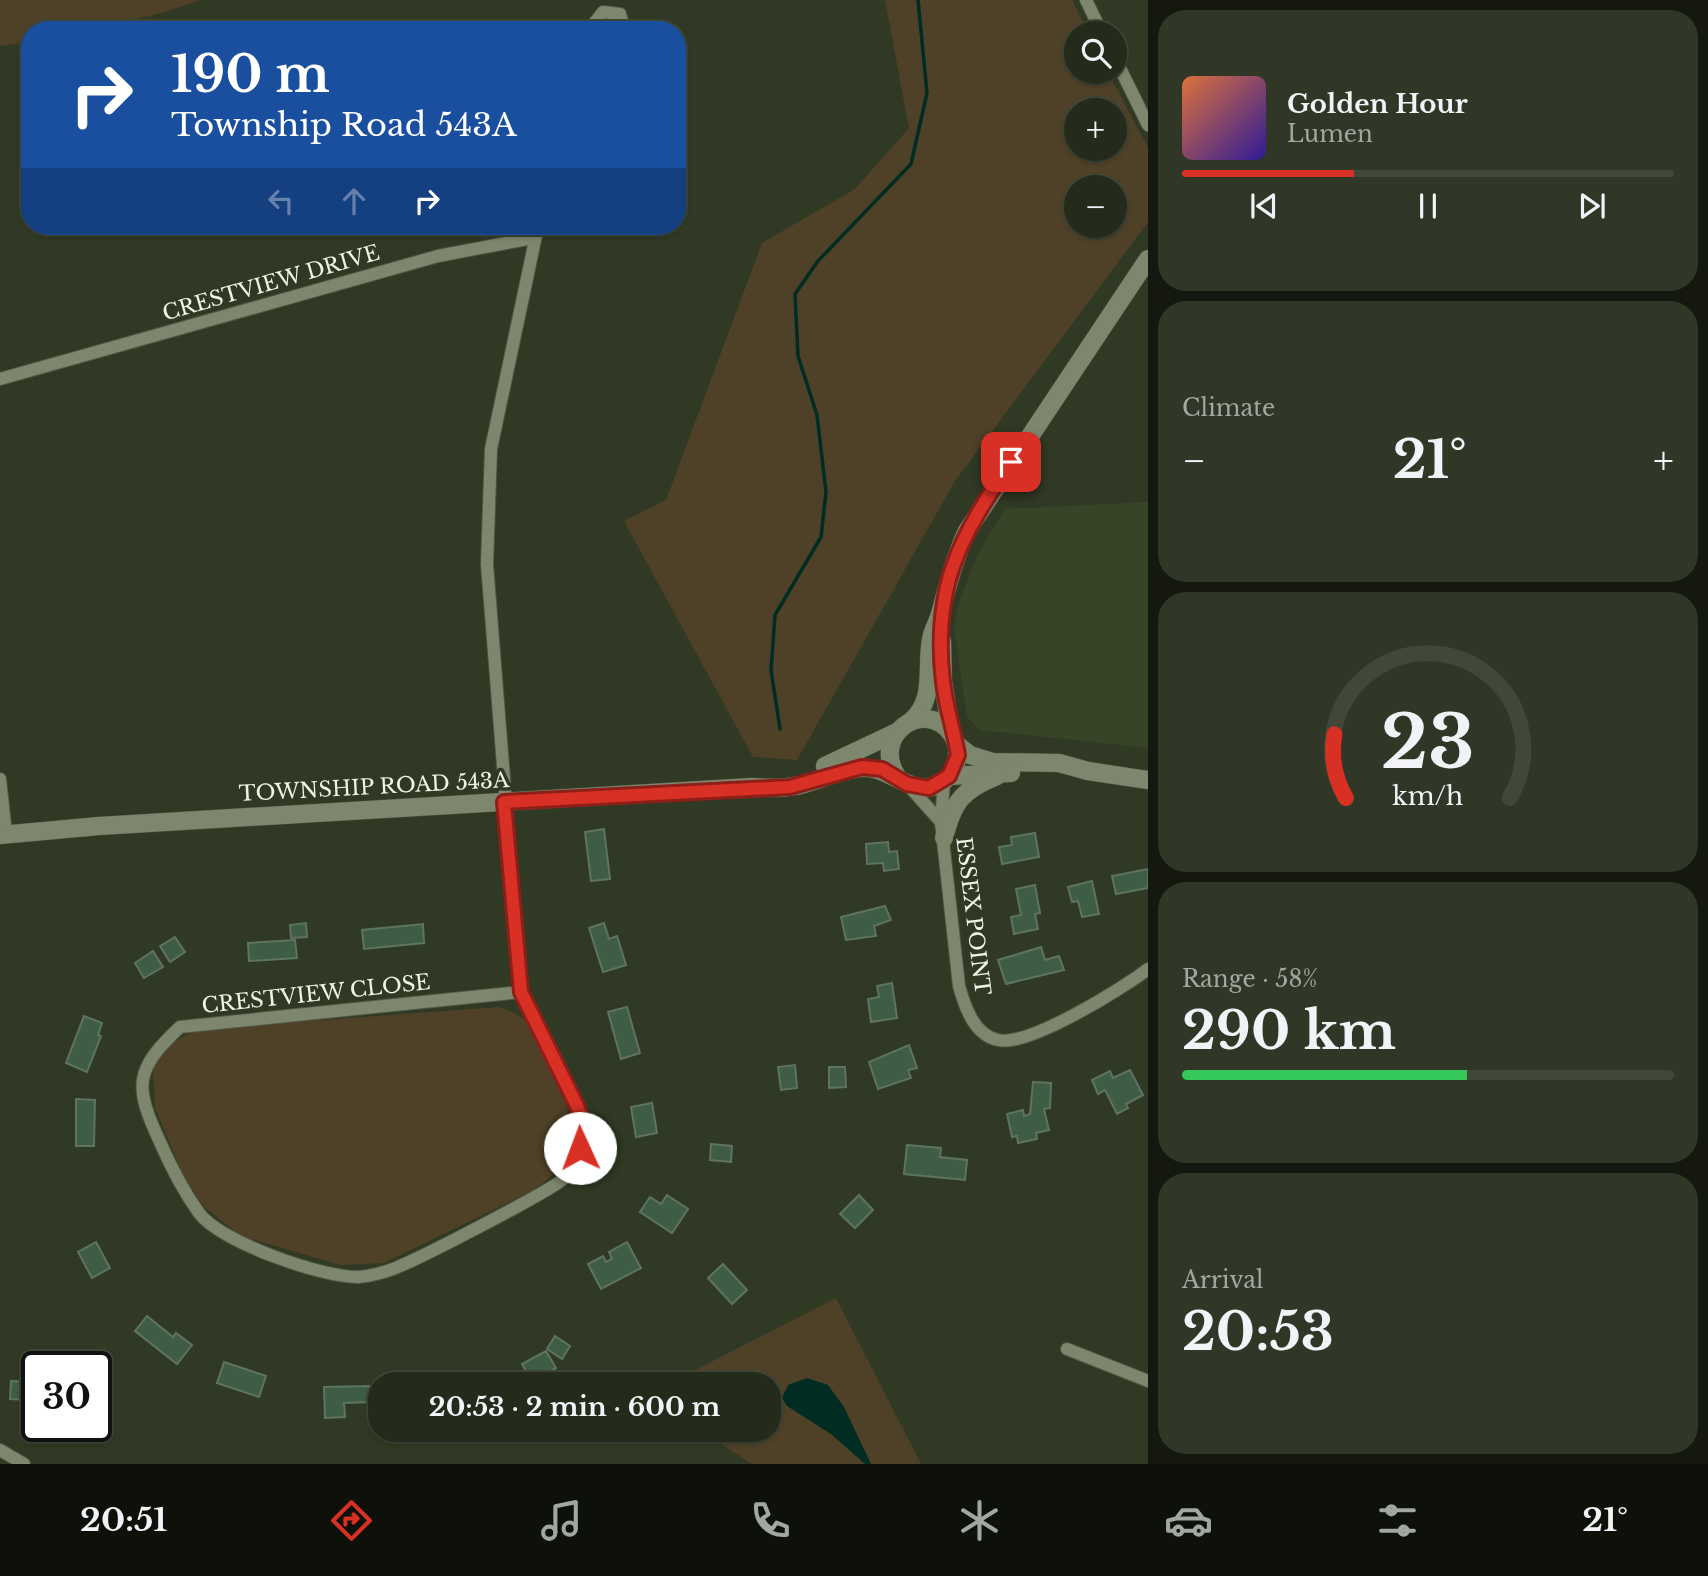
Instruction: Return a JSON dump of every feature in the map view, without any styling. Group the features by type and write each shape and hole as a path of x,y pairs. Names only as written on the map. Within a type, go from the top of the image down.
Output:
{"main road":[{"path":"903,781 889,758 889,747 904,727 919,715 925,700 932,635 940,616 952,565 980,508 1148,259"},
{"path":"940,616 943,681 958,755 947,778"},
{"name":"TOWNSHIP ROAD 543A","path":"751,787 835,762 904,727 932,721 982,760 1059,763 1088,771 1148,780"},
{"name":"TOWNSHIP ROAD 543A","path":"3,835 504,802 790,787 862,767 882,769 903,781 929,788 947,778 1006,772 1088,771"},
{"path":"943,830 959,798 985,781 1006,772"}],"street":[{"path":"1086,0 1096,21"},
{"path":"596,21 603,12 620,14 622,21"},
{"path":"1127,82 1148,125"},
{"name":"CRESTVIEW DRIVE","path":"0,379 438,256 523,235"},
{"name":"CRESTVIEW DRIVE","path":"504,802 488,564 491,449 534,235"},
{"name":"ESSEX POINT","path":"947,778 943,830 959,986 965,1007 979,1030 999,1041 1026,1036 1121,990 1148,969"},
{"path":"0,779 3,835"},
{"name":"ESSEX POINT","path":"903,781 943,830"},
{"name":"CRESTVIEW CLOSE","path":"504,802 521,992 578,1108 583,1127 580,1148 563,1181 398,1268 359,1277 290,1263 229,1237 200,1214 149,1117 141,1081 157,1048 180,1027 521,992"},
{"path":"1067,1349 1148,1381"},
{"path":"0,1450 24,1464"}],"shaded area":[{"path":"0,0 201,0 126,21 21,21 21,43 0,46"},
{"path":"885,0 1072,0 1083,21 1064,21 1064,84 1114,84 1122,98 1064,98 1064,161 1127,161 1127,108 1148,148 1148,222 955,481 797,760 753,757 624,521 666,500 762,243 855,189 909,128"},
{"path":"1148,502 1148,748 980,730 967,717 954,627 959,603 977,555 1005,509"},
{"path":"499,1007 523,1018 534,1030 548,1055 567,1106 571,1138 568,1157 555,1173 534,1190 384,1263 340,1265 241,1236 204,1207 183,1175 155,1108 153,1067 163,1047 199,1029"},
{"path":"836,1298 921,1464 752,1464 718,1442 781,1442 781,1372 691,1372"}],"water":[{"path":"807,1378 828,1385 844,1407 871,1464 865,1464 831,1434 787,1406 782,1398 788,1385"}],"building":[{"path":"604,829 610,879 591,881 585,832"},
{"path":"1035,833 1039,857 1002,864 999,847 1012,845 1011,837"},
{"path":"888,842 889,852 897,851 899,869 884,871 883,863 867,864 866,844"},
{"path":"1148,869 1148,888 1116,894 1112,876"},
{"path":"1092,881 1099,914 1082,917 1078,901 1072,902 1068,887"},
{"path":"1035,885 1040,913 1035,914 1038,929 1014,934 1011,917 1021,915 1016,889"},
{"path":"885,906 891,920 874,926 876,936 846,940 841,917"},
{"path":"306,923 307,937 291,938 290,925"},
{"path":"604,923 609,939 617,936 626,965 603,972 589,928"},
{"path":"423,924 424,943 364,949 362,930"},
{"path":"175,937 185,952 170,962 160,946"},
{"path":"295,940 297,958 249,961 248,943"},
{"path":"1041,947 1045,960 1059,956 1064,970 1006,984 998,960"},
{"path":"153,951 163,967 144,978 135,963"},
{"path":"892,983 897,1018 871,1022 868,999 879,997 877,986"},
{"path":"627,1007 640,1053 621,1059 608,1012"},
{"path":"84,1016 102,1023 98,1035 101,1036 87,1072 66,1063"},
{"path":"909,1045 917,1068 908,1070 911,1078 878,1089 869,1062"},
{"path":"795,1065 797,1088 781,1090 778,1067"},
{"path":"829,1067 845,1067 846,1087 829,1088"},
{"path":"1130,1070 1143,1095 1126,1104 1128,1108 1117,1114 1105,1090 1098,1094 1092,1080 1110,1071 1113,1078"},
{"path":"1033,1082 1051,1083 1050,1108 1044,1109 1049,1130 1036,1133 1037,1139 1018,1143 1017,1136 1012,1137 1007,1114 1023,1110 1024,1116 1030,1114"},
{"path":"76,1099 95,1100 94,1146 76,1146"},
{"path":"652,1103 657,1133 636,1137 631,1107"},
{"path":"711,1144 732,1146 731,1162 710,1160"},
{"path":"907,1145 941,1148 940,1157 967,1160 965,1180 904,1174"},
{"path":"667,1195 688,1209 672,1233 640,1212 650,1197 661,1204"},
{"path":"859,1195 873,1210 855,1228 840,1214"},
{"path":"96,1242 110,1268 92,1278 78,1252"},
{"path":"627,1242 641,1268 601,1289 588,1264 603,1256 606,1262 612,1259 609,1252"},
{"path":"723,1264 747,1290 732,1304 708,1278"},
{"path":"147,1316 173,1337 176,1333 192,1345 177,1364 135,1331"},
{"path":"555,1336 570,1346 562,1359 547,1349"},
{"path":"546,1351 556,1368 548,1372 526,1372 522,1364"},
{"path":"224,1362 266,1376 259,1397 217,1383"},
{"path":"11,1381 21,1382 21,1400 10,1399"},
{"path":"368,1386 368,1402 344,1403 345,1417 325,1418 324,1387"}],"waterway":[{"path":"780,729 771,670 775,615 821,537 826,492 817,415 798,356 795,294 818,261 911,164 927,93 918,0"}],"route":[{"path":"580,1148 583,1127 578,1108 521,992 504,802 790,787 862,767 882,769 918,788 940,784 949,776 958,755 951,733 943,681 940,616 943,596 952,565 967,531 1011,462"}]}
